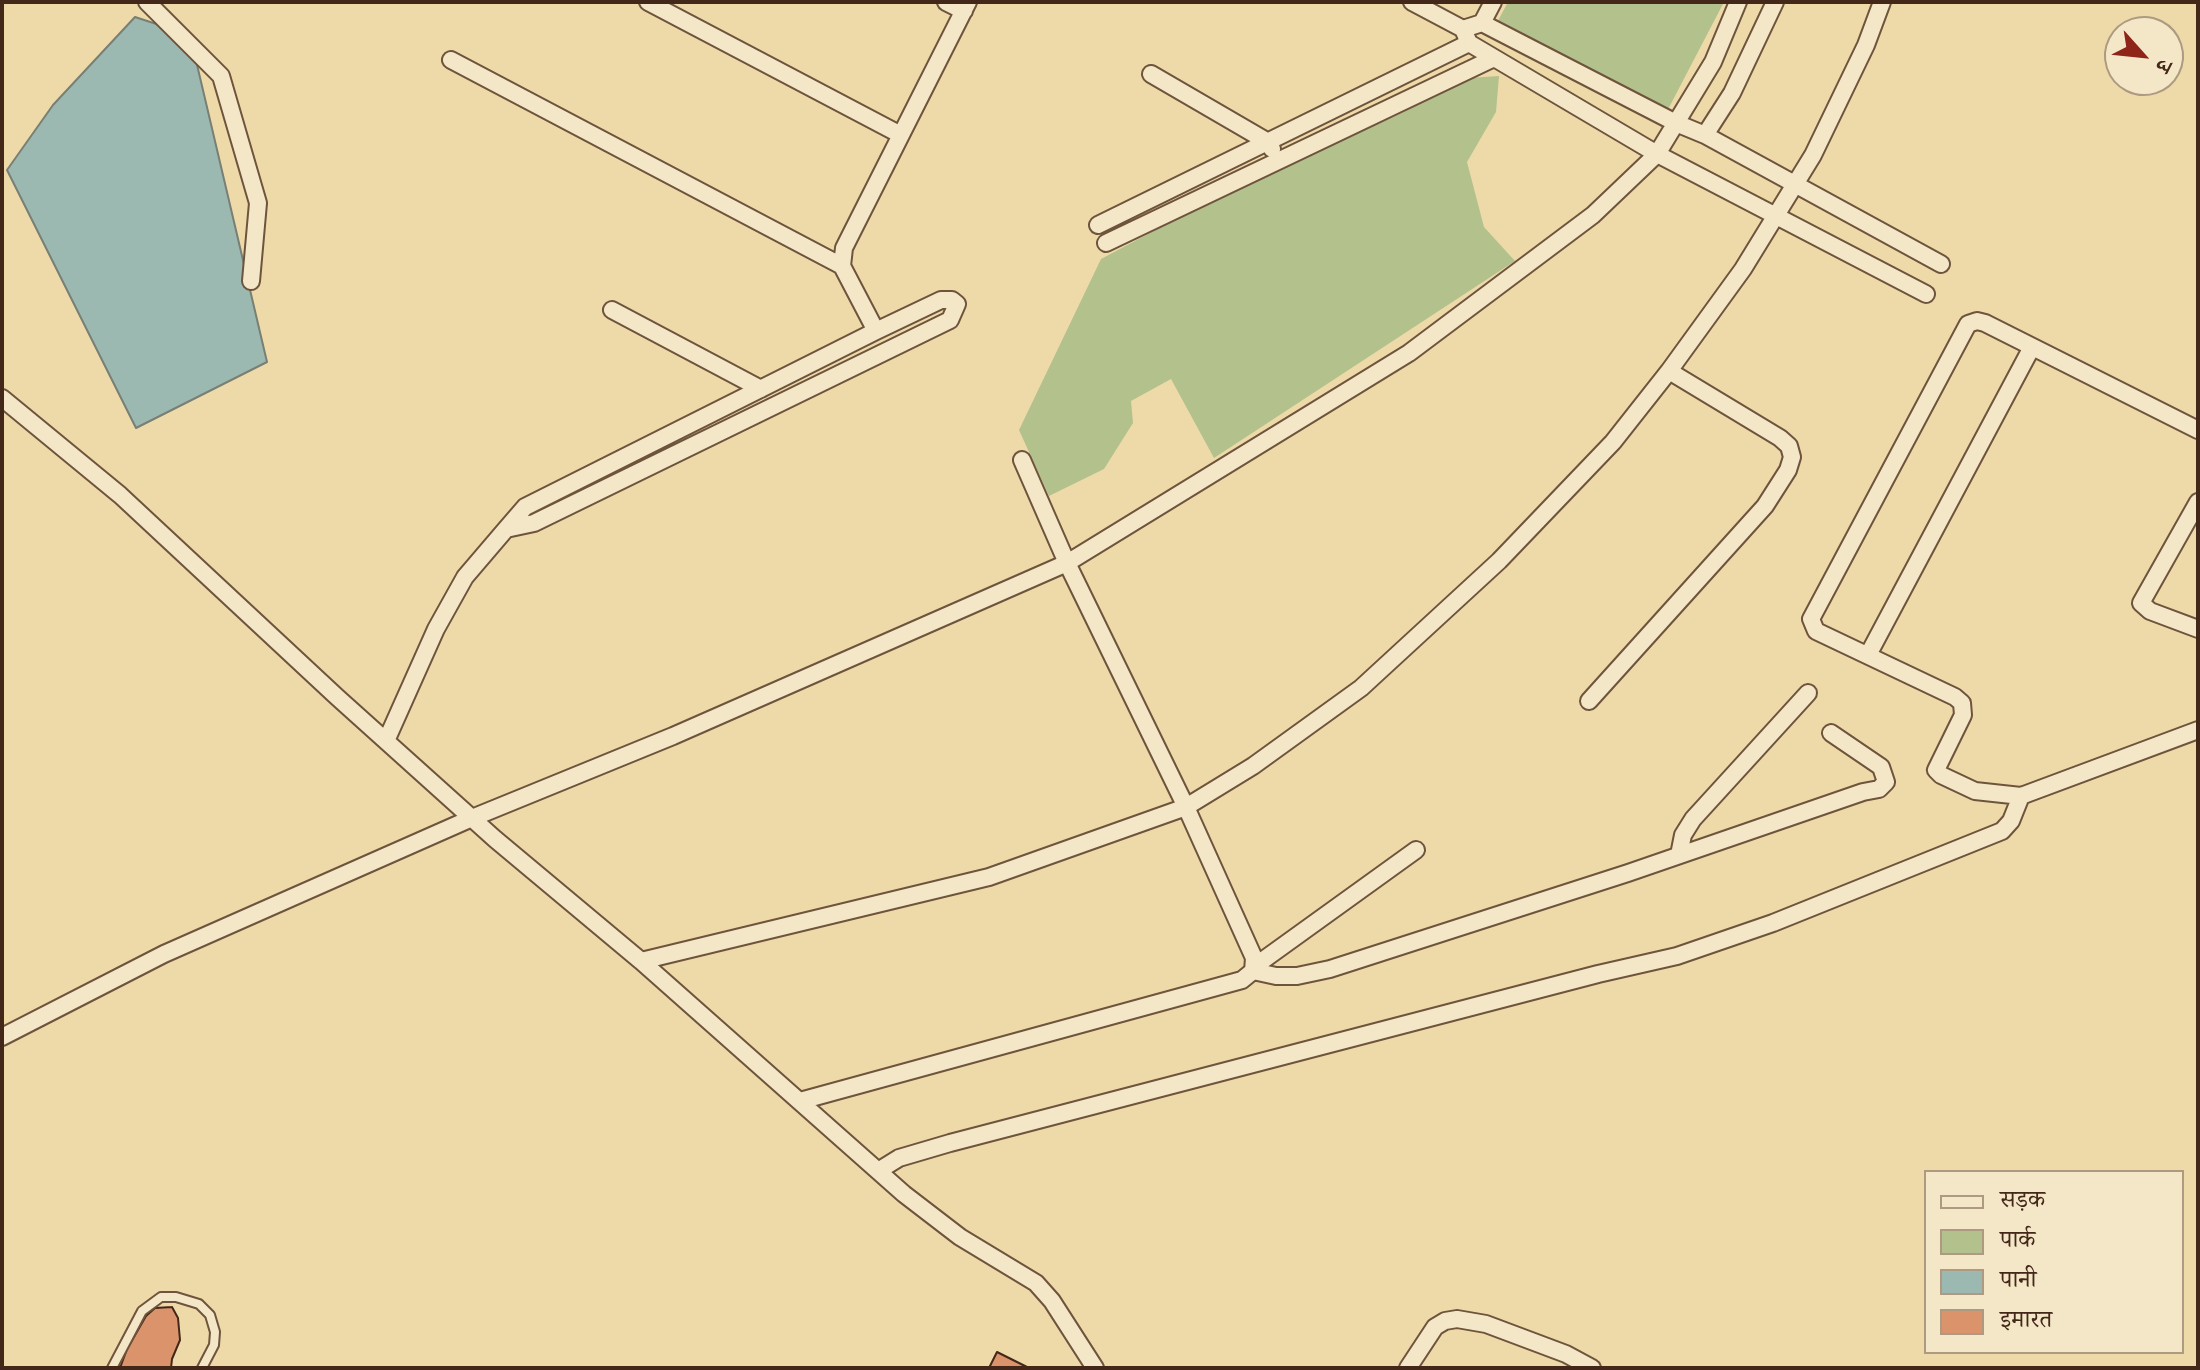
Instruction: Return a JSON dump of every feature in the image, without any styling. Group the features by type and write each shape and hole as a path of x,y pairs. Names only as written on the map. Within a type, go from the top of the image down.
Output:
{"street":[{"path":"147,2 221,76 258,203 251,281"},
{"path":"648,2 901,135"},
{"path":"876,331 842,266 844,248 966,7 946,2"},
{"path":"1412,2 1494,58 1657,154 1926,294"},
{"path":"1098,225 1268,142 1466,36 1482,23 1493,2"},
{"path":"2,1037 164,954 472,818 673,736 1067,563 1409,353 1593,215 1657,154 1713,62 1738,2"},
{"path":"1705,135 1732,93 1775,2"},
{"path":"641,961 989,877 1186,807 1253,766 1373,677 1499,561 1613,442 1669,371 1743,269 1813,155 1866,45 1882,2"},
{"path":"1482,23 1705,135 1941,264"},
{"path":"1106,243 1494,58"},
{"path":"451,60 842,266"},
{"path":"1151,74 1268,142 1279,160"},
{"path":"386,741 436,629 465,577 506,529 525,507 941,300 952,300 957,304 950,320 534,523 506,529"},
{"path":"612,310 761,389"},
{"path":"2198,430 1985,323 1977,321 1968,324 1811,619 1816,631 1962,703 1963,715 1936,770 1975,791 2021,796 2198,730"},
{"path":"1868,655 2032,347"},
{"path":"1589,701 1765,506 1788,470 1792,457 1789,446 1780,438 1669,371"},
{"path":"2,398 120,495 472,818 641,961 878,1171 949,1230 1036,1283 1052,1301 1095,1368"},
{"path":"1022,460 1067,563 1186,807 1254,968 1276,976 1297,976 1330,969 1879,789 1886,782 1881,767 1831,733"},
{"path":"2198,502 2141,603 2150,611 2198,629"},
{"path":"1679,855 1683,835 1693,819 1808,693"},
{"path":"878,1171 899,1158 950,1143 1677,956 1773,923 2002,831 2011,821 2021,796"},
{"path":"800,1101 1242,980 1250,976 1254,968 1416,850"},
{"path":"1408,1368 1435,1327 1457,1319 1486,1324 1563,1361 1592,1368"}],"lane":[{"path":"112,1368 142,1311 161,1297 176,1297 199,1304 210,1315 215,1332 214,1345 202,1368"}],"green space":[{"path":"1508,2 1724,2 1663,119 1493,30"},
{"path":"1499,76 1496,112 1467,162 1484,227 1515,261 1214,458 1171,379 1131,401 1133,423 1104,469 1049,496 1019,430 1101,259 1261,174 1398,115 1469,78"}],"water":[{"path":"135,17 190,35 267,362 136,428 7,170 53,105"}],"building":[{"path":"172,1307 178,1318 180,1340 171,1368 120,1368 146,1316 155,1308"},
{"path":"997,1352 1029,1368 989,1368"}]}
